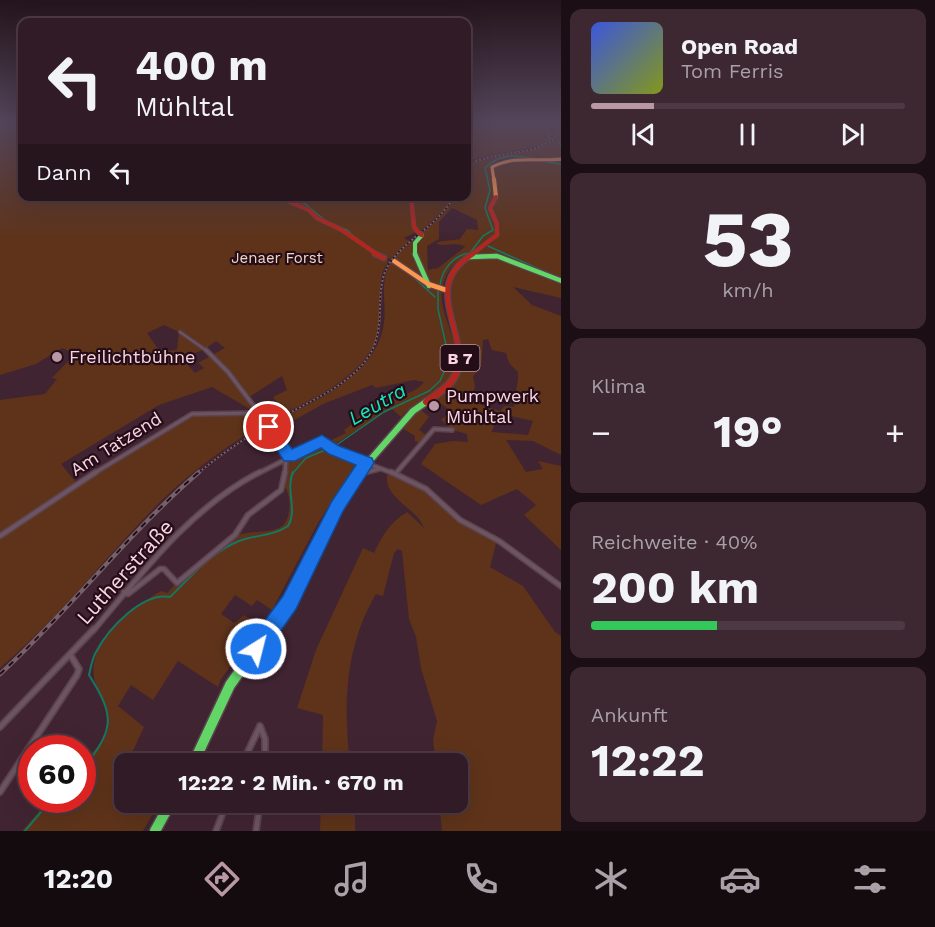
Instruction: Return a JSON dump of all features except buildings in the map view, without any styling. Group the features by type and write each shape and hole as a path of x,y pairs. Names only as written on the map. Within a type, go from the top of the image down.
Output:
{"main road":[{"path":"437,288 451,270 494,239 498,232 498,225 490,208 496,196 491,169 505,160 511,160"},
{"path":"288,201 309,210 317,218 342,230 369,251 384,258"},
{"path":"410,201 416,218 414,227 420,233 415,243 415,258 437,288"},
{"path":"469,257 497,256 561,281"},
{"path":"394,261 403,264 437,288"},
{"name":"B 7","path":"366,463 413,411 452,383 460,369 459,352 445,300 437,288"},
{"path":"198,753 230,685 289,602 331,517 366,463"},
{"path":"155,831 165,813"}],"street":[{"path":"180,332 197,343 223,369 250,399 266,423"},
{"name":"Am Tatzend","path":"0,536 126,452 185,418 198,412 258,413"},
{"path":"124,592 128,594 139,588 160,569 164,569 177,583 235,535 239,525 249,514 281,490 284,486 288,458 269,427"},
{"path":"396,472 434,429 452,430"},
{"name":"Lutherstraße","path":"0,728 71,656 124,592 197,516 227,492 322,441 334,450 366,463"},
{"path":"366,463 396,472 428,490 454,516 498,540 561,587"},
{"path":"357,475 380,469"},
{"path":"0,792 77,675 79,669 71,656"},
{"path":"246,753 256,729 261,727 264,733 265,753"},
{"path":"216,831 223,813"},
{"path":"256,831 258,813"}],"green space":[{"name":"Jenaer Forst","path":"0,160 18,160 18,201 409,201 412,214 412,201 450,201 447,207 424,228 404,238 409,241 390,259 350,237 368,251 389,261 382,275 381,318 377,338 367,355 354,370 338,383 267,422 263,417 279,406 273,397 287,390 282,376 249,397 256,407 255,412 212,387 159,405 61,464 77,484 0,535 0,400 45,394 57,379 52,378 75,354 62,348 36,364 0,375","holes":["164,325 179,332 177,350 160,352 147,333","216,341 225,348 198,363 204,368 195,373 181,357 204,350"]},
{"path":"477,160 501,160 490,166 494,196 487,208 494,220 496,232 490,240 452,267 443,287 426,283 410,269 397,262 421,284 442,290 444,313 457,360 455,371 449,381 438,391 412,406 401,417 391,408 332,446 327,442 346,433 344,430 367,406 407,394 424,382 414,380 376,388 372,385 323,404 275,431 268,425 321,398 355,374 369,359 384,323 385,276 392,261 396,262 392,260 444,213 452,201 471,201 471,163","holes":["452,208 477,220 478,230 467,229 460,239 438,242 437,244 459,244 465,247 438,268 428,270 427,246 439,239 439,222"]},
{"path":"511,160 552,163 561,160 561,298 513,287 532,305 561,316 561,455 533,441 506,440 526,472 543,469 538,461 561,466 561,550 524,515 536,505 517,489 481,505 421,464 435,444 453,441 468,442 467,434 452,430 441,420 451,411 433,398 456,381 462,366 458,339 447,297 448,283 458,264 496,239 499,224 491,207 496,198 492,169","holes":["488,339 492,350 506,353 509,363 518,372 514,407 505,406 500,411 469,401 475,387 473,376 481,367 483,340","502,414 533,421 528,435 492,432 497,415"]},
{"path":"419,408 429,417 419,430 426,435 420,443 415,441 415,436 402,428"},
{"path":"199,413 257,414 265,423 211,458 162,500 43,628 0,668 0,537 63,494"},
{"path":"321,445 357,462 318,523 272,610 257,600 252,606 235,595 221,614 234,623 244,615 261,625 221,679 218,687 178,661 153,700 131,685 118,706 144,727 132,753 114,753 114,813 153,813 143,831 22,831 38,813 96,813 96,748 106,735 109,722 96,685 94,670 96,655 102,642 112,629 136,607 161,591 167,593 200,562 228,541 242,534 272,530 282,526 288,518 290,507 285,487 288,462"},
{"path":"388,471 433,494 454,516 497,540 490,567 523,586 555,632 561,636 561,831 442,831 440,813 468,813 468,753 435,753 433,740 437,721 421,668 416,637 409,619 402,551 398,549 394,553 383,596 376,594 358,634 352,655 347,698 349,753 322,753 323,715 297,708 316,650 363,548 374,553 387,530 407,512 424,528 414,514 394,495 387,480"},
{"path":"321,813 355,813 355,831 320,831"}],"waterway":[{"name":"Leutra","path":"440,285 446,268 454,260 470,253 483,236 493,230 485,208 490,190 485,168 497,160"},
{"name":"Leutra","path":"536,160 561,164"},
{"path":"296,201 304,203 326,221"},
{"path":"333,224 347,230 360,242"},
{"path":"488,246 550,274"},
{"path":"410,274 435,297"},
{"name":"Leutra","path":"293,473 306,458 335,446 384,412 429,391 440,381 447,365 448,354 438,309 438,290"},
{"name":"Leutra","path":"96,750 108,724 104,703 89,675 101,643 117,623 137,606 148,600 170,597 219,552 239,541 276,532 288,526 292,513 290,486 293,473"},
{"name":"Leutra","path":"25,831 40,813"}],"railway":[{"path":"471,163 478,160"},
{"path":"197,474 248,437 328,392 361,367 375,344 385,272 399,252 432,223 451,201"},
{"path":"0,674 147,521 199,472"}],"traffic: fast":[{"path":"422,235 415,243 415,257 429,286"},
{"path":"469,257 497,256 561,281"},
{"path":"198,753 230,685 289,602 331,517 357,475 413,411 426,402"},
{"path":"155,831 165,813"}],"traffic: slow":[{"path":"496,197 492,167 511,160"},
{"path":"545,160 555,160"},
{"path":"394,261 428,284 446,290"}],"traffic: jam":[{"path":"426,402 449,386 459,369 460,357 448,303 449,277 458,264 486,246 497,235 497,224 490,208 496,197"},
{"path":"288,201 309,210 317,218 342,230 369,251 384,258"},
{"path":"411,201 415,219 414,227 417,231"},
{"path":"417,231 422,235"}],"place":[{"name":"Freilichtbühne","path":"57,357"},
{"name":"Pumpwerk Mühltal","path":"434,406"}],"route":[{"path":"256,649 289,602 338,506 366,463 334,450 322,441 290,457 269,427"}]}
